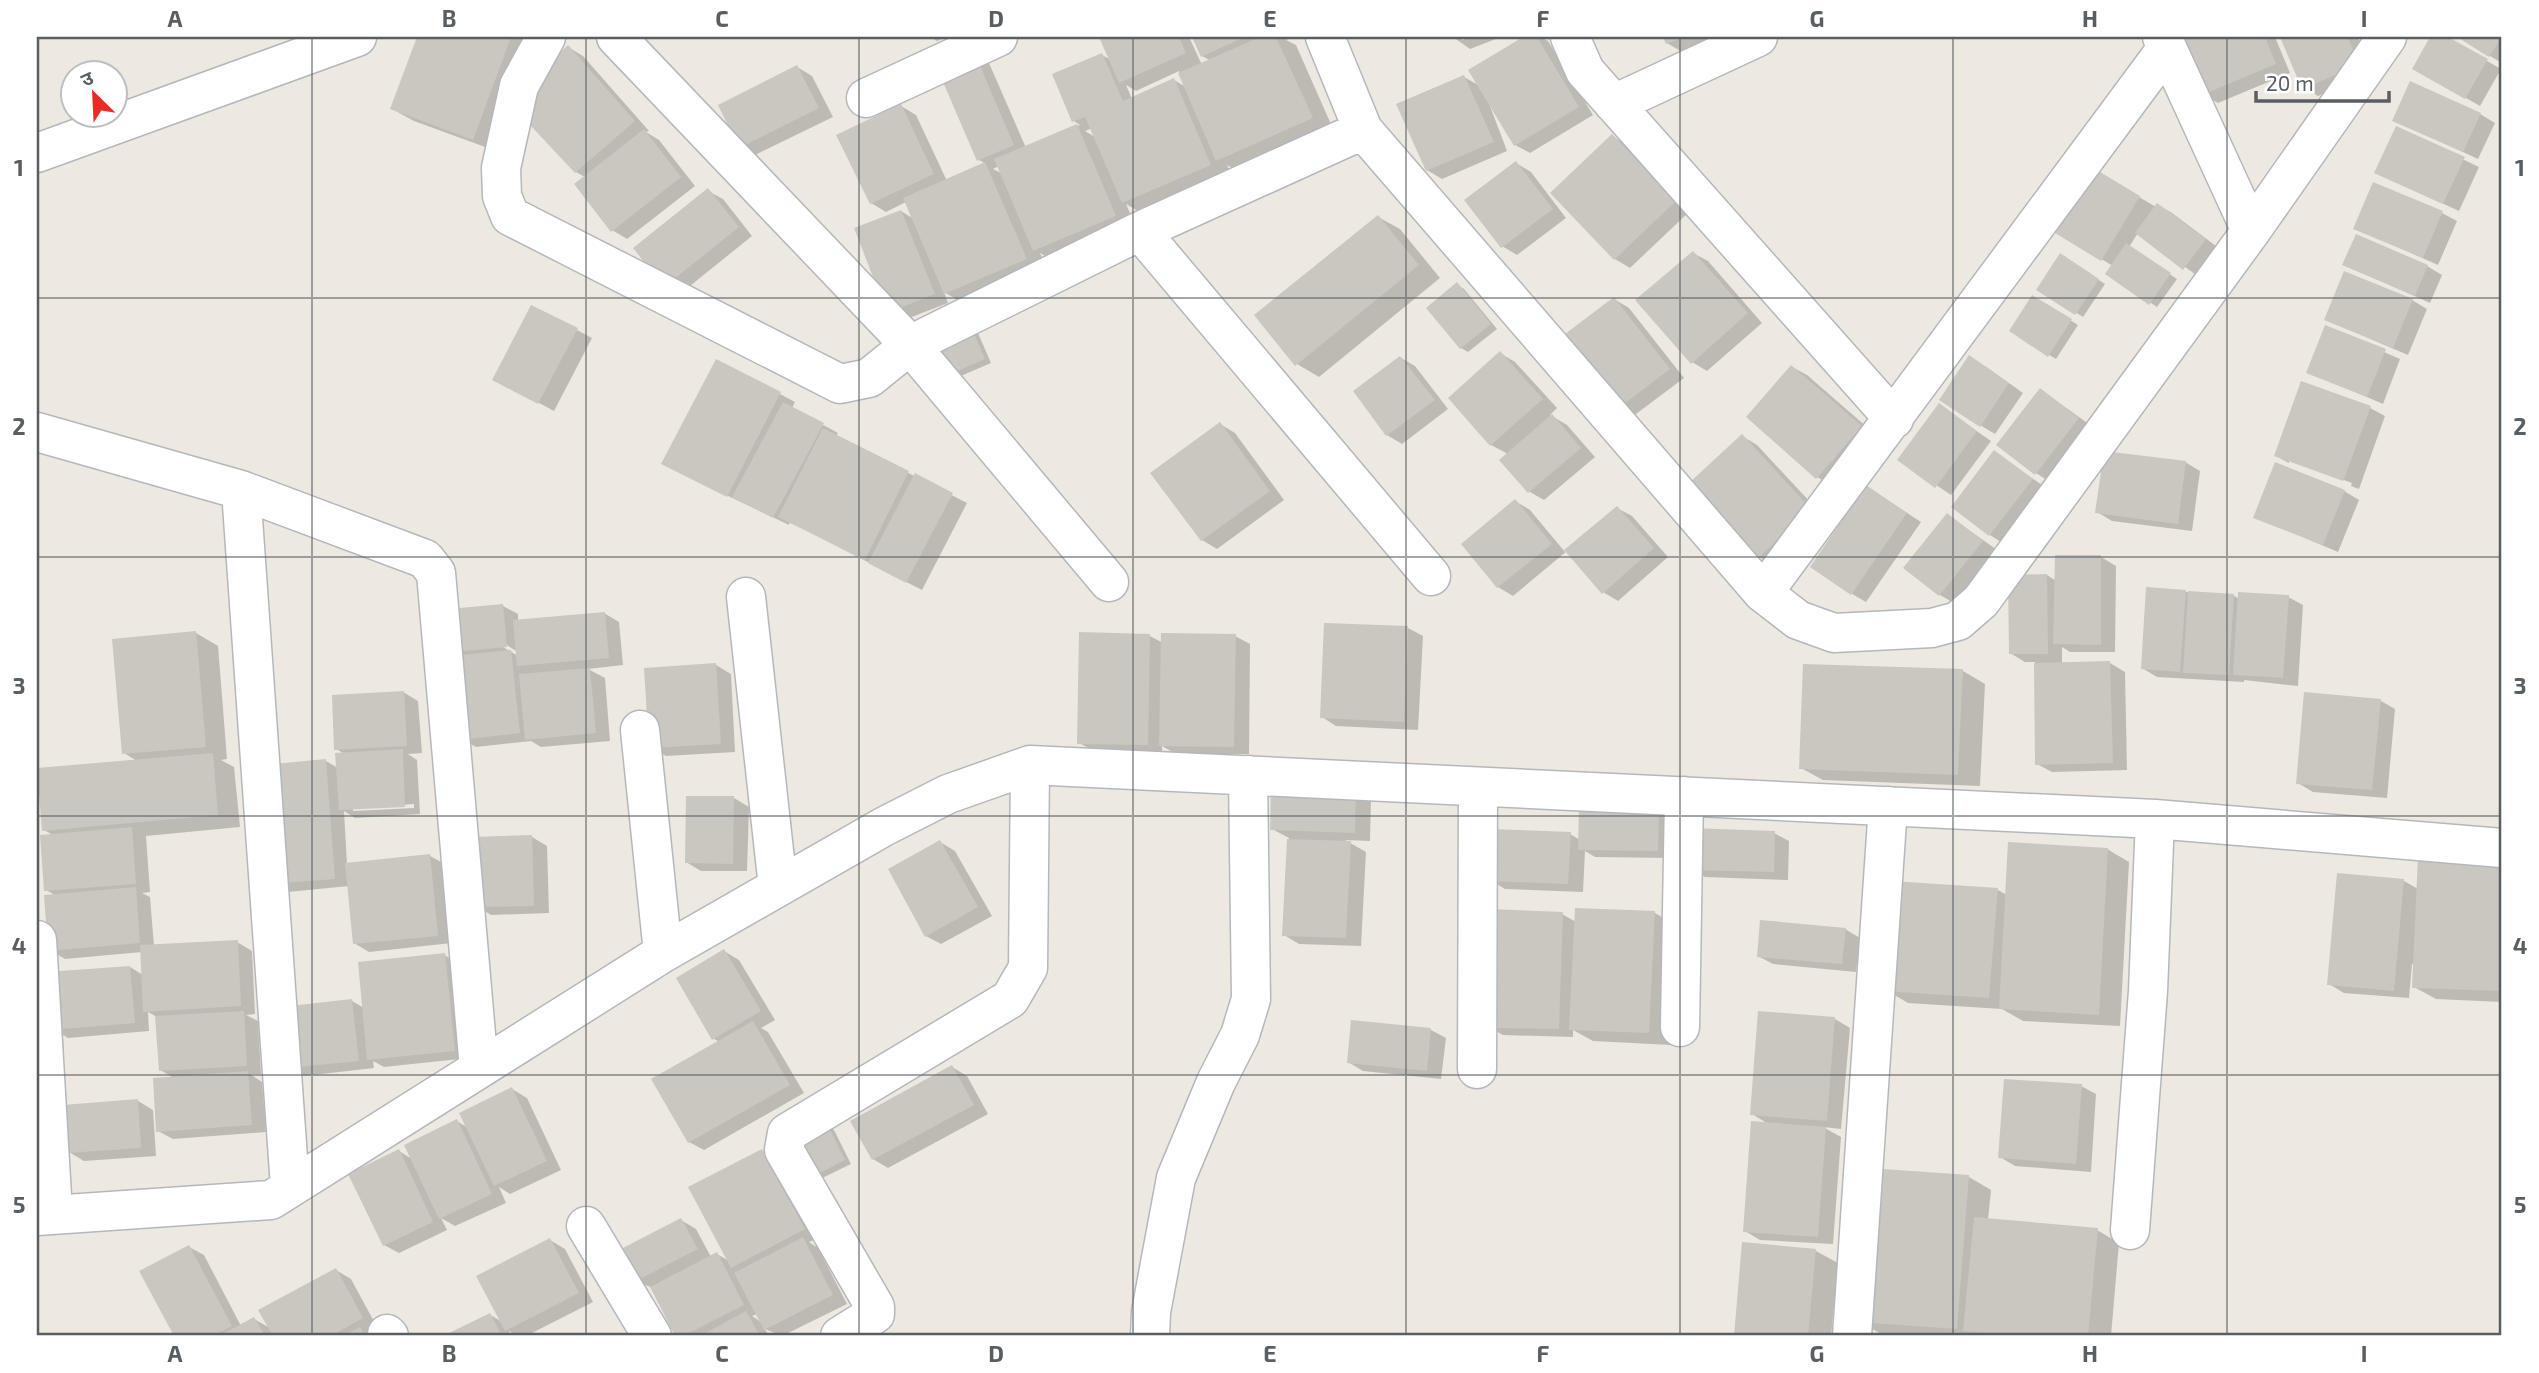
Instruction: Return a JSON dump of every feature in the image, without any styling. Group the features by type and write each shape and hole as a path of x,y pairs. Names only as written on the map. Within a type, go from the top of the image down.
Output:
{"street":[{"path":"37,153 357,37"},
{"path":"546,37 519,86 501,168 502,196 510,216 840,384 869,378 910,345 1140,231 1363,130"},
{"path":"617,37 910,345 1109,582"},
{"path":"866,98 998,37"},
{"path":"1325,37 1363,130 1763,593 1798,620 1834,633 1932,628 1958,621 1980,601 2251,231 2387,37"},
{"path":"1570,37 1585,71 1894,419"},
{"path":"1614,104 1758,37"},
{"path":"1763,593 1894,419 2165,42 2251,231"},
{"path":"1140,231 1431,576"},
{"path":"37,432 241,490 425,559 436,573 479,1069"},
{"path":"241,490 290,1187"},
{"path":"746,597 778,887"},
{"path":"640,730 663,953"},
{"path":"840,1336 875,1314 875,1307 784,1150 784,1141 787,1133 1010,999 1019,987 1028,968 1030,765"},
{"path":"37,940 45,1214 271,1200 663,953 778,887 948,794 1030,765 2155,819 2502,848"},
{"path":"1150,1336 1176,1178 1216,1082 1240,1035 1251,999 1248,775"},
{"path":"1477,1069 1478,787"},
{"path":"1680,1027 1684,796"},
{"path":"1852,1336 1888,806"},
{"path":"2130,1230 2148,991 2155,819"},
{"path":"586,1226 652,1336"}],"building":[{"path":"417,37 511,37 473,140 390,109"},
{"path":"1099,37 1179,37 1186,53 1119,83"},
{"path":"1192,37 1245,37 1201,57"},
{"path":"1260,37 1276,37 1313,118 1216,161 1178,73"},
{"path":"1523,37 1537,37 1579,107 1514,146 1468,70"},
{"path":"1663,37 1684,37 1666,44"},
{"path":"2177,37 2265,37 2276,64 2202,95"},
{"path":"2280,37 2348,37 2359,65 2302,89"},
{"path":"2430,37 2448,37 2488,59 2465,99 2412,69"},
{"path":"2457,37 2502,37 2489,57"},
{"path":"568,45 635,121 575,173 517,111 551,61"},
{"path":"974,52 1014,145 977,161 937,68"},
{"path":"1102,53 1123,101 1174,78 1211,165 1122,203 1085,117 1072,122 1052,74"},
{"path":"797,65 819,108 739,148 718,105"},
{"path":"1464,75 1494,142 1426,171 1396,104"},
{"path":"2410,81 2481,113 2463,152 2392,121"},
{"path":"901,104 934,174 870,204 836,135"},
{"path":"1077,124 1116,216 1033,251 994,159"},
{"path":"2396,126 2465,157 2443,204 2374,173"},
{"path":"644,129 681,177 611,232 574,184"},
{"path":"1612,134 1676,201 1614,260 1550,193"},
{"path":"1516,161 1553,209 1501,248 1464,200"},
{"path":"985,162 1027,259 944,294 903,198"},
{"path":"2095,169 2140,196 2101,261 2055,233"},
{"path":"2373,182 2443,211 2423,258 2353,229"},
{"path":"708,188 739,227 664,287 633,248"},
{"path":"2157,203 2206,239 2183,270 2135,233"},
{"path":"901,210 935,294 887,313 854,228"},
{"path":"1378,215 1419,265 1295,366 1254,315"},
{"path":"2356,234 2428,265 2415,296 2342,265"},
{"path":"2126,243 2171,273 2149,305 2105,274"},
{"path":"1693,251 1748,313 1691,364 1635,300"},
{"path":"2060,253 2099,279 2075,315 2036,290"},
{"path":"2344,271 2413,299 2393,348 2324,320"},
{"path":"1457,282 1491,324 1460,349 1426,308"},
{"path":"2032,295 2072,319 2048,357 2009,331"},
{"path":"1614,297 1670,369 1620,407 1565,334"},
{"path":"531,305 578,328 538,404 492,380"},
{"path":"2325,325 2386,349 2367,397 2306,373"},
{"path":"971,327 985,359 948,375 934,343"},
{"path":"1500,351 1543,399 1490,446 1448,398"},
{"path":"1969,355 2009,383 1980,427 1939,400"},
{"path":"1400,356 1435,400 1386,436 1353,391"},
{"path":"716,359 781,392 727,497 661,464"},
{"path":"1791,365 1862,426 1816,479 1746,417"},
{"path":"2301,381 2371,406 2343,481 2274,456"},
{"path":"2040,388 2079,418 2035,475 1996,445"},
{"path":"783,402 824,423 773,518 732,497"},
{"path":"1939,403 1977,431 1935,488 1897,460"},
{"path":"1552,414 1581,448 1528,493 1499,460"},
{"path":"1220,422 1270,491 1201,541 1150,473"},
{"path":"823,428 909,471 865,560 778,517"},
{"path":"1742,434 1811,509 1758,558 1689,483"},
{"path":"1994,450 2033,479 1989,536 1951,507"},
{"path":"2104,451 2186,461 2178,524 2095,513"},
{"path":"2275,462 2345,490 2323,545 2253,518"},
{"path":"915,473 953,493 906,583 868,563"},
{"path":"1866,485 1907,513 1851,595 1810,567"},
{"path":"1515,499 1552,544 1497,588 1461,544"},
{"path":"1617,506 1654,548 1602,594 1564,550"},
{"path":"1947,513 1983,541 1939,596 1903,568"},
{"path":"2055,555 2101,555 2101,645 2053,644"},
{"path":"2047,574 2048,654 2009,654 2008,575"},
{"path":"2146,587 2186,590 2180,672 2141,669"},
{"path":"2188,591 2234,594 2229,675 2183,673"},
{"path":"2238,592 2289,595 2283,678 2233,675"},
{"path":"503,604 507,647 453,652 449,609"},
{"path":"605,612 609,658 517,666 513,620"},
{"path":"1324,623 1408,626 1404,722 1320,718"},
{"path":"196,631 206,747 122,754 112,639"},
{"path":"1079,632 1150,634 1148,745 1077,744"},
{"path":"1161,633 1236,634 1234,747 1159,746"},
{"path":"511,650 520,733 459,740 451,656"},
{"path":"2110,661 2113,763 2035,765 2034,663"},
{"path":"716,663 721,744 649,748 644,668"},
{"path":"1803,664 1963,669 1958,775 1799,769"},
{"path":"590,668 596,733 525,740 519,674"},
{"path":"404,691 407,746 334,750 332,695"},
{"path":"2304,692 2381,699 2372,790 2296,784"},
{"path":"403,749 405,807 339,810 335,753"},
{"path":"213,753 218,815 42,831 37,768"},
{"path":"326,759 335,879 272,884 263,765"},
{"path":"1271,786 1356,789 1355,833 1270,830"},
{"path":"686,796 734,796 733,864 685,863"},
{"path":"1579,805 1659,806 1658,851 1578,850"},
{"path":"132,827 136,884 44,891 40,835"},
{"path":"1690,828 1775,831 1774,872 1688,870"},
{"path":"1490,829 1571,832 1568,884 1488,881"},
{"path":"532,835 534,906 475,907 473,837"},
{"path":"1287,839 1351,841 1346,938 1282,936"},
{"path":"940,840 978,907 925,937 888,869"},
{"path":"2008,842 2108,848 2099,1015 1999,1009"},
{"path":"430,854 438,936 353,944 345,863"},
{"path":"2418,856 2502,860 2502,991 2412,988"},
{"path":"2337,873 2404,879 2394,991 2327,985"},
{"path":"1892,881 1998,888 1989,998 1884,991"},
{"path":"136,887 140,943 48,951 44,895"},
{"path":"1575,908 1655,911 1649,1033 1569,1030"},
{"path":"1490,909 1563,912 1559,1029 1486,1028"},
{"path":"1760,920 1846,928 1842,964 1757,957"},
{"path":"238,940 241,1006 143,1012 140,945"},
{"path":"724,949 761,1011 712,1040 676,978"},
{"path":"445,953 455,1051 367,1060 358,962"},
{"path":"130,966 135,1023 51,1030 46,972"},
{"path":"352,999 359,1061 288,1068 281,1007"},
{"path":"244,1011 247,1066 159,1071 155,1016"},
{"path":"1758,1011 1835,1017 1827,1121 1750,1115"},
{"path":"1351,1020 1431,1028 1427,1071 1347,1063"},
{"path":"753,1021 790,1085 688,1143 651,1079"},
{"path":"952,1065 974,1105 872,1160 850,1121"},
{"path":"248,1071 252,1125 156,1132 153,1078"},
{"path":"2004,1079 2082,1084 2076,1164 1998,1158"},
{"path":"512,1087 547,1161 494,1186 459,1113"},
{"path":"138,1099 141,1148 67,1153 63,1105"},
{"path":"457,1119 492,1194 439,1219 404,1145"},
{"path":"1751,1121 1826,1127 1818,1237 1743,1232"},
{"path":"827,1123 845,1160 806,1180 787,1144"},
{"path":"399,1149 433,1222 383,1246 348,1174"},
{"path":"762,1149 805,1229 731,1268 688,1187"},
{"path":"1869,1168 1969,1175 1957,1329 1857,1322"},
{"path":"1974,1217 2098,1228 2088,1336 2019,1336 1963,1331"},
{"path":"681,1218 698,1249 634,1282 617,1251"},
{"path":"803,1237 833,1295 764,1330 734,1273"},
{"path":"550,1238 579,1293 505,1331 476,1276"},
{"path":"1742,1242 1816,1249 1808,1336 1734,1336"},
{"path":"189,1245 232,1326 212,1336 174,1336 139,1271"},
{"path":"717,1252 744,1305 683,1336 675,1336 650,1287"},
{"path":"336,1268 363,1318 331,1336 273,1336 258,1310"},
{"path":"746,1311 760,1336 700,1336"},
{"path":"490,1313 502,1336 443,1336"},
{"path":"254,1317 265,1336 219,1336"},
{"path":"360,1327 365,1336 343,1336"}]}
